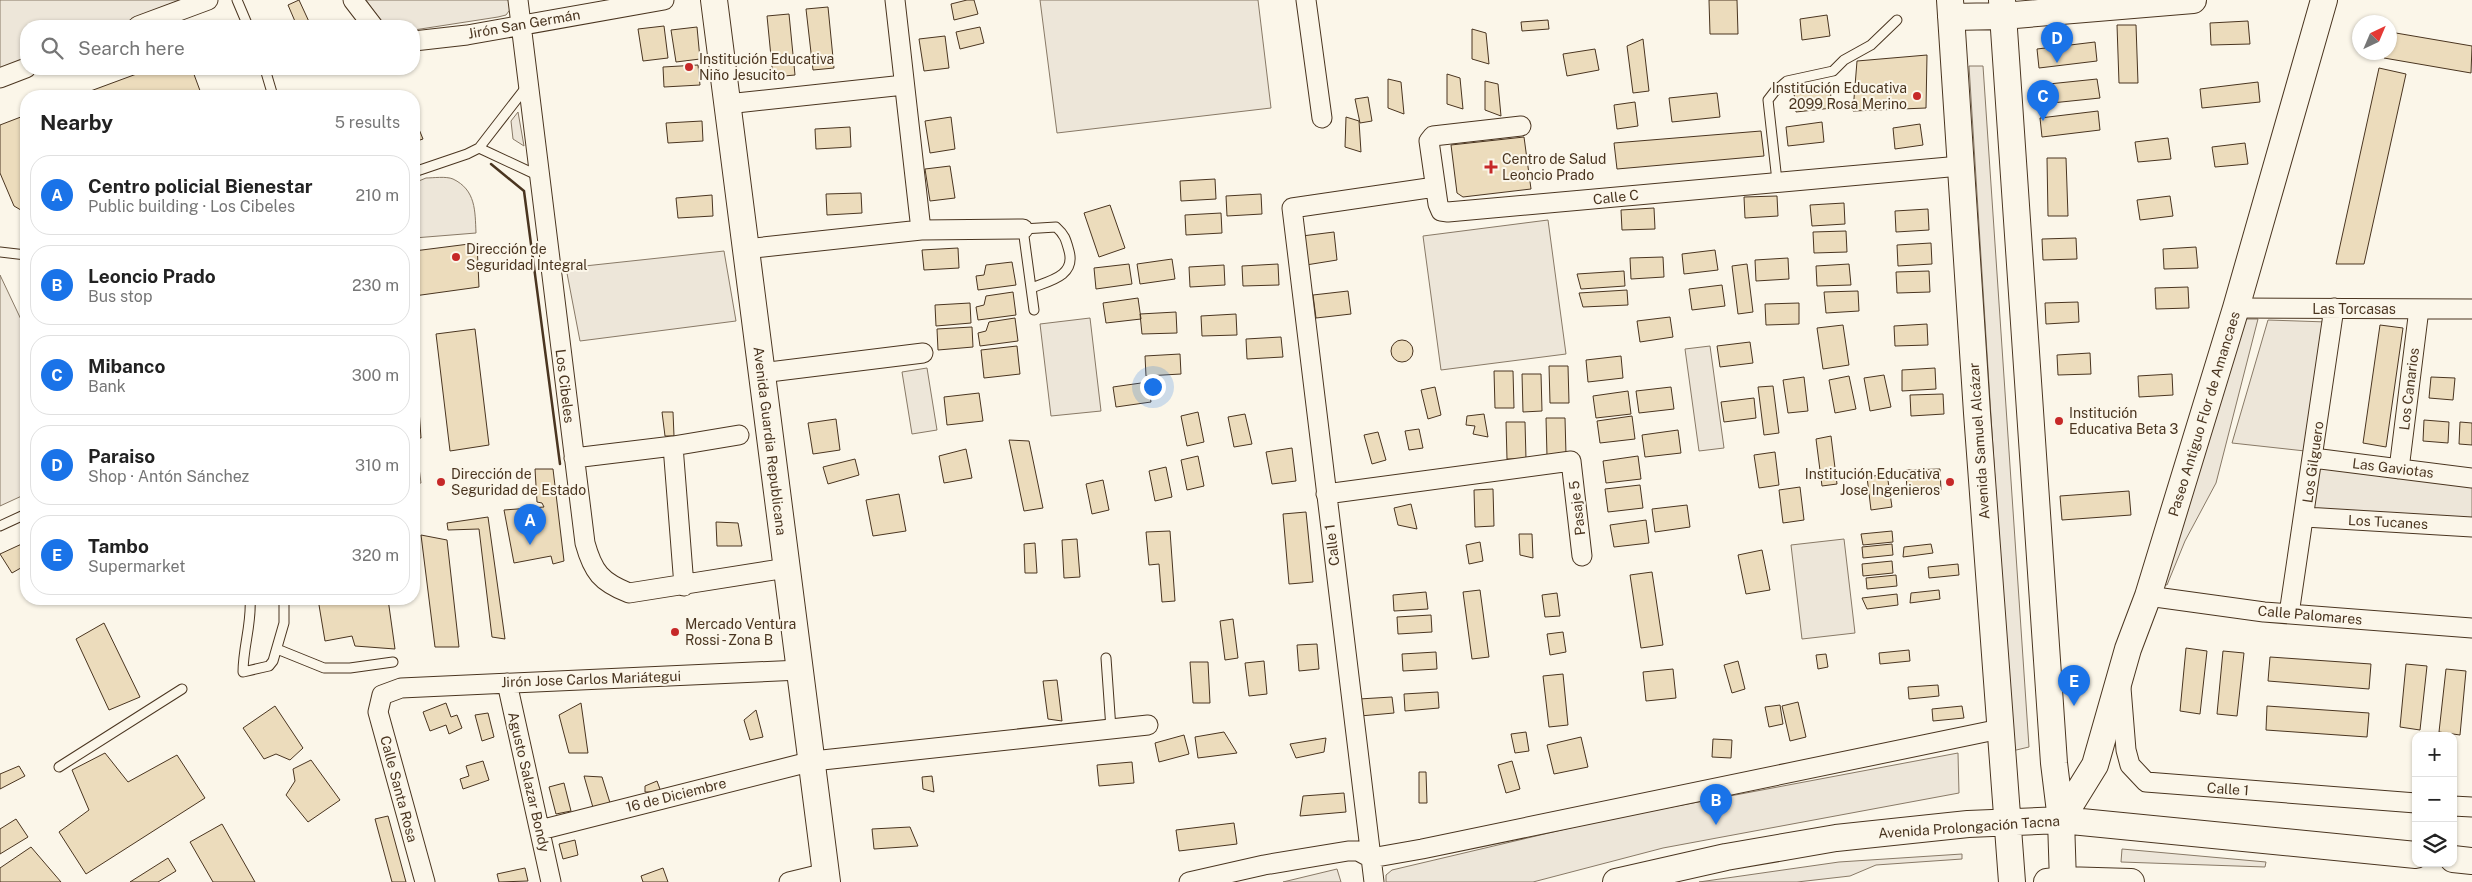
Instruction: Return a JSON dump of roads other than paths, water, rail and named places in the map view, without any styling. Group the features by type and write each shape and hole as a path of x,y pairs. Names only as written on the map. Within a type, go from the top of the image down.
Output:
{"main road":[{"name":"Avenida Guardia Republicana","path":"714,0 826,878"},
{"path":"1950,9 2193,0"},
{"name":"Paseo Antiguo Flor de Amancaes","path":"2061,820 2095,765 2128,650 2148,596 2236,308 2324,0"},
{"path":"2002,8 2054,763 2061,820 2058,881 2131,882"},
{"name":"Avenida Samuel Alcázar","path":"1950,9 2012,882"},
{"name":"Avenida Prolongación Tacna","path":"1616,882 1726,856 1836,838 1968,824 2061,820 2412,855"},
{"path":"2457,859 2472,861"}],"street":[{"path":"353,0 368,20"},
{"name":"Los Cibeles","path":"518,0 574,458 585,543 590,562 608,584 629,593 684,586 787,568"},
{"name":"Jirón San Germán","path":"420,40 459,36 664,0"},
{"path":"895,0 921,230"},
{"path":"1306,0 1322,118"},
{"path":"153,20 202,1"},
{"path":"0,78 20,70"},
{"path":"727,104 904,85"},
{"name":"Calle C","path":"1520,126 1433,136 1429,141 1438,204 1442,211 1448,212 1960,166"},
{"name":"Calle 1","path":"1374,882 1292,208 1435,187"},
{"path":"745,249 921,230 1023,229"},
{"name":"Las Torcasas","path":"2236,308 2472,309"},
{"name":"Los Gilguero","path":"2289,614 2305,517 2334,308"},
{"name":"Los Canarios","path":"2399,469 2419,309"},
{"path":"761,373 923,353"},
{"path":"574,458 673,446 739,435"},
{"path":"673,446 684,586"},
{"name":"Las Gaviotas","path":"2313,458 2472,478"},
{"name":"Pasaje 5","path":"1326,494 1571,461 1582,556"},
{"name":"Los Tucanes","path":"2305,517 2472,528"},
{"name":"Calle Palomares","path":"2148,596 2289,614 2472,628"},
{"name":"Jirón Jose Carlos Mariátegui","path":"382,695 401,688 800,670"},
{"name":"Agusto Salazar Bondy","path":"507,683 551,882"},
{"name":"Calle 1","path":"2120,683 2128,758 2130,765 2146,782 2412,803"},
{"name":"Calle Santa Rosa","path":"382,695 378,712 425,882"},
{"name":"16 de Diciembre","path":"540,830 812,761 1148,725"},
{"path":"1189,882 1229,878 1348,851 1358,851 1371,858 2000,729"},
{"path":"2457,806 2472,807"},
{"path":"789,882 826,878"}],"lane":[{"path":"237,0 245,20"},
{"path":"1777,181 1768,100 1774,91 1787,81 1833,71 1844,60 1871,45 1897,20"},
{"path":"266,75 271,90"},
{"path":"420,170 479,148 528,85"},
{"path":"479,148 539,176"},
{"path":"1031,288 1061,276 1069,269 1071,259 1065,235 1056,227 1023,229 1031,288 1034,310"},
{"path":"0,252 20,254"},
{"path":"0,526 20,517"},
{"path":"251,605 244,646 243,672 269,666 277,649 284,623 284,605"},
{"path":"277,649 324,668 393,662"},
{"path":"1106,658 1111,729"},
{"path":"59,767 182,689"}],"place":[{"name":"Paraiso","path":"2057,63"},
{"name":"Institución Educativa Niño Jesucito","path":"689,67"},
{"name":"Institución Educativa 2099 Rosa Merino","path":"1917,96"},
{"name":"Mibanco","path":"2043,121"},
{"name":"Centro de Salud Leoncio Prado","path":"1491,167"},
{"name":"Dirección de Seguridad Integral","path":"456,257"},
{"name":"Institución Educativa Beta 3","path":"2059,421"},
{"name":"Dirección de Seguridad de Estado","path":"441,482"},
{"name":"Institución Educativa Jose Ingenieros","path":"1950,482"},
{"name":"Centro policial Bienestar","path":"530,545"},
{"name":"Mercado Ventura Rossi - Zona B","path":"675,632"},
{"name":"Tambo","path":"2074,706"},
{"name":"Leoncio Prado","path":"1716,825"}]}
